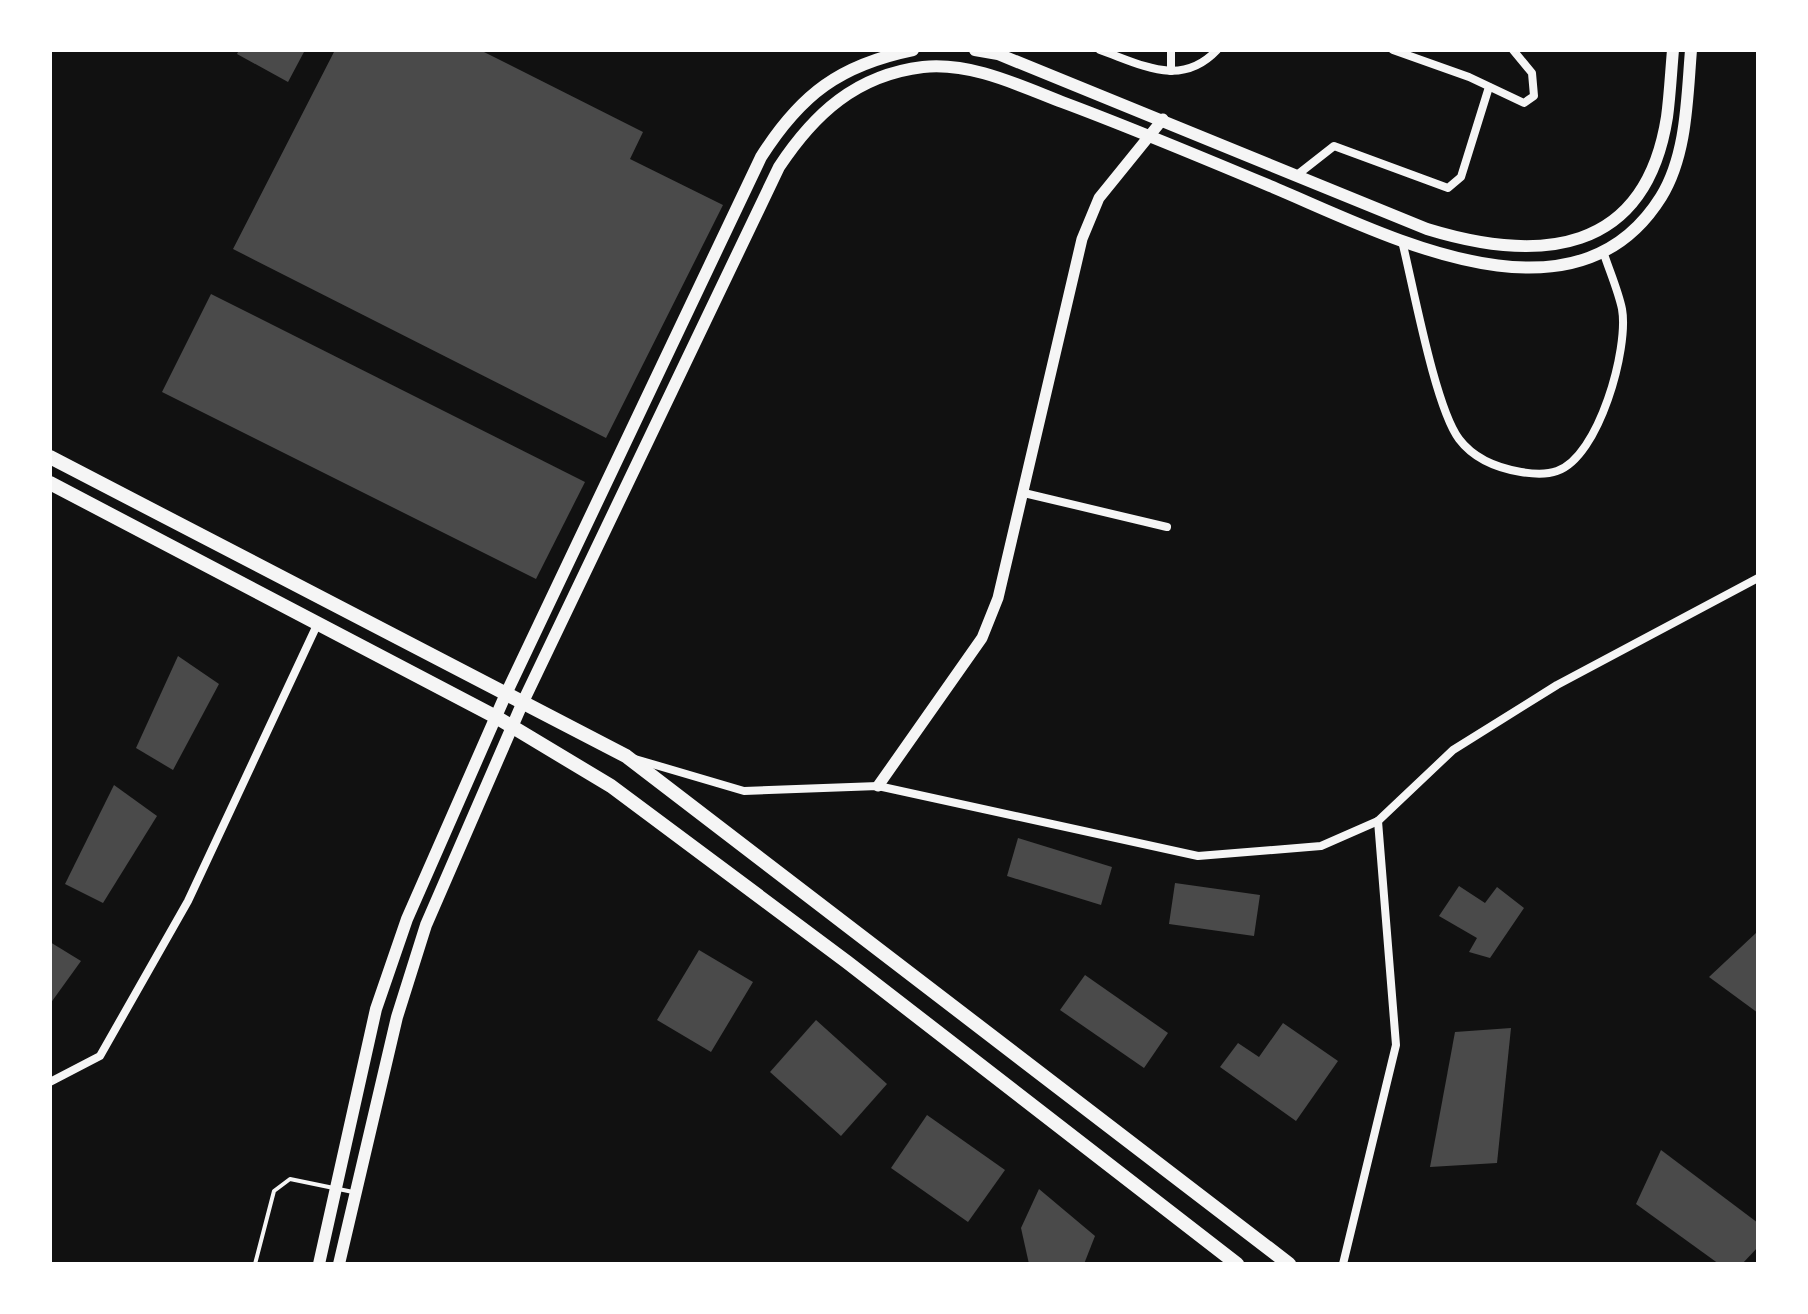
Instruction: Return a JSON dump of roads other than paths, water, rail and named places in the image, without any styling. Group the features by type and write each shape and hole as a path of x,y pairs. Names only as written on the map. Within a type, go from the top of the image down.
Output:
{"main road":[{"path":"319,1264 376,1009 390,965 505,696 761,157 780,126 825,83 856,66 913,50"},
{"path":"975,50 998,54 1163,119 1427,229 1471,243 1519,248 1559,246 1592,235 1620,214 1643,185 1653,164 1666,119 1673,50"},
{"path":"339,1264 410,971 522,704 779,167 802,132 825,108 854,90 887,76 922,67 954,67 990,75 1148,135 1402,241 1468,262 1520,268 1569,263 1603,251 1635,227 1661,197 1675,165 1691,50"},
{"path":"50,457 505,696 626,756 1289,1264"},
{"path":"50,483 513,726 611,786 1237,1264"}],"street":[{"path":"1100,50 1171,71 1198,69 1217,50"},
{"path":"1171,50 1171,71"},
{"path":"1393,50 1524,103 1534,96 1532,73 1513,50"},
{"path":"1688,79 1698,50"},
{"path":"1297,175 1334,146 1448,188 1461,177 1489,87"},
{"path":"878,786 982,638 998,598 1082,239 1099,198 1163,119"},
{"path":"1402,241 1445,410 1457,437 1475,456 1505,469 1533,474 1559,471 1576,457 1594,433 1606,403 1623,343 1622,310 1603,251"},
{"path":"1024,493 1167,527"},
{"path":"626,756 744,791 878,786 1198,856 1321,846 1378,821 1453,750 1557,685 1758,578"},
{"path":"50,1082 100,1056 188,901 317,625"},
{"path":"1343,1264 1396,1045 1378,821"}],"lane":[{"path":"255,1264 274,1191 290,1179 355,1192"}]}
